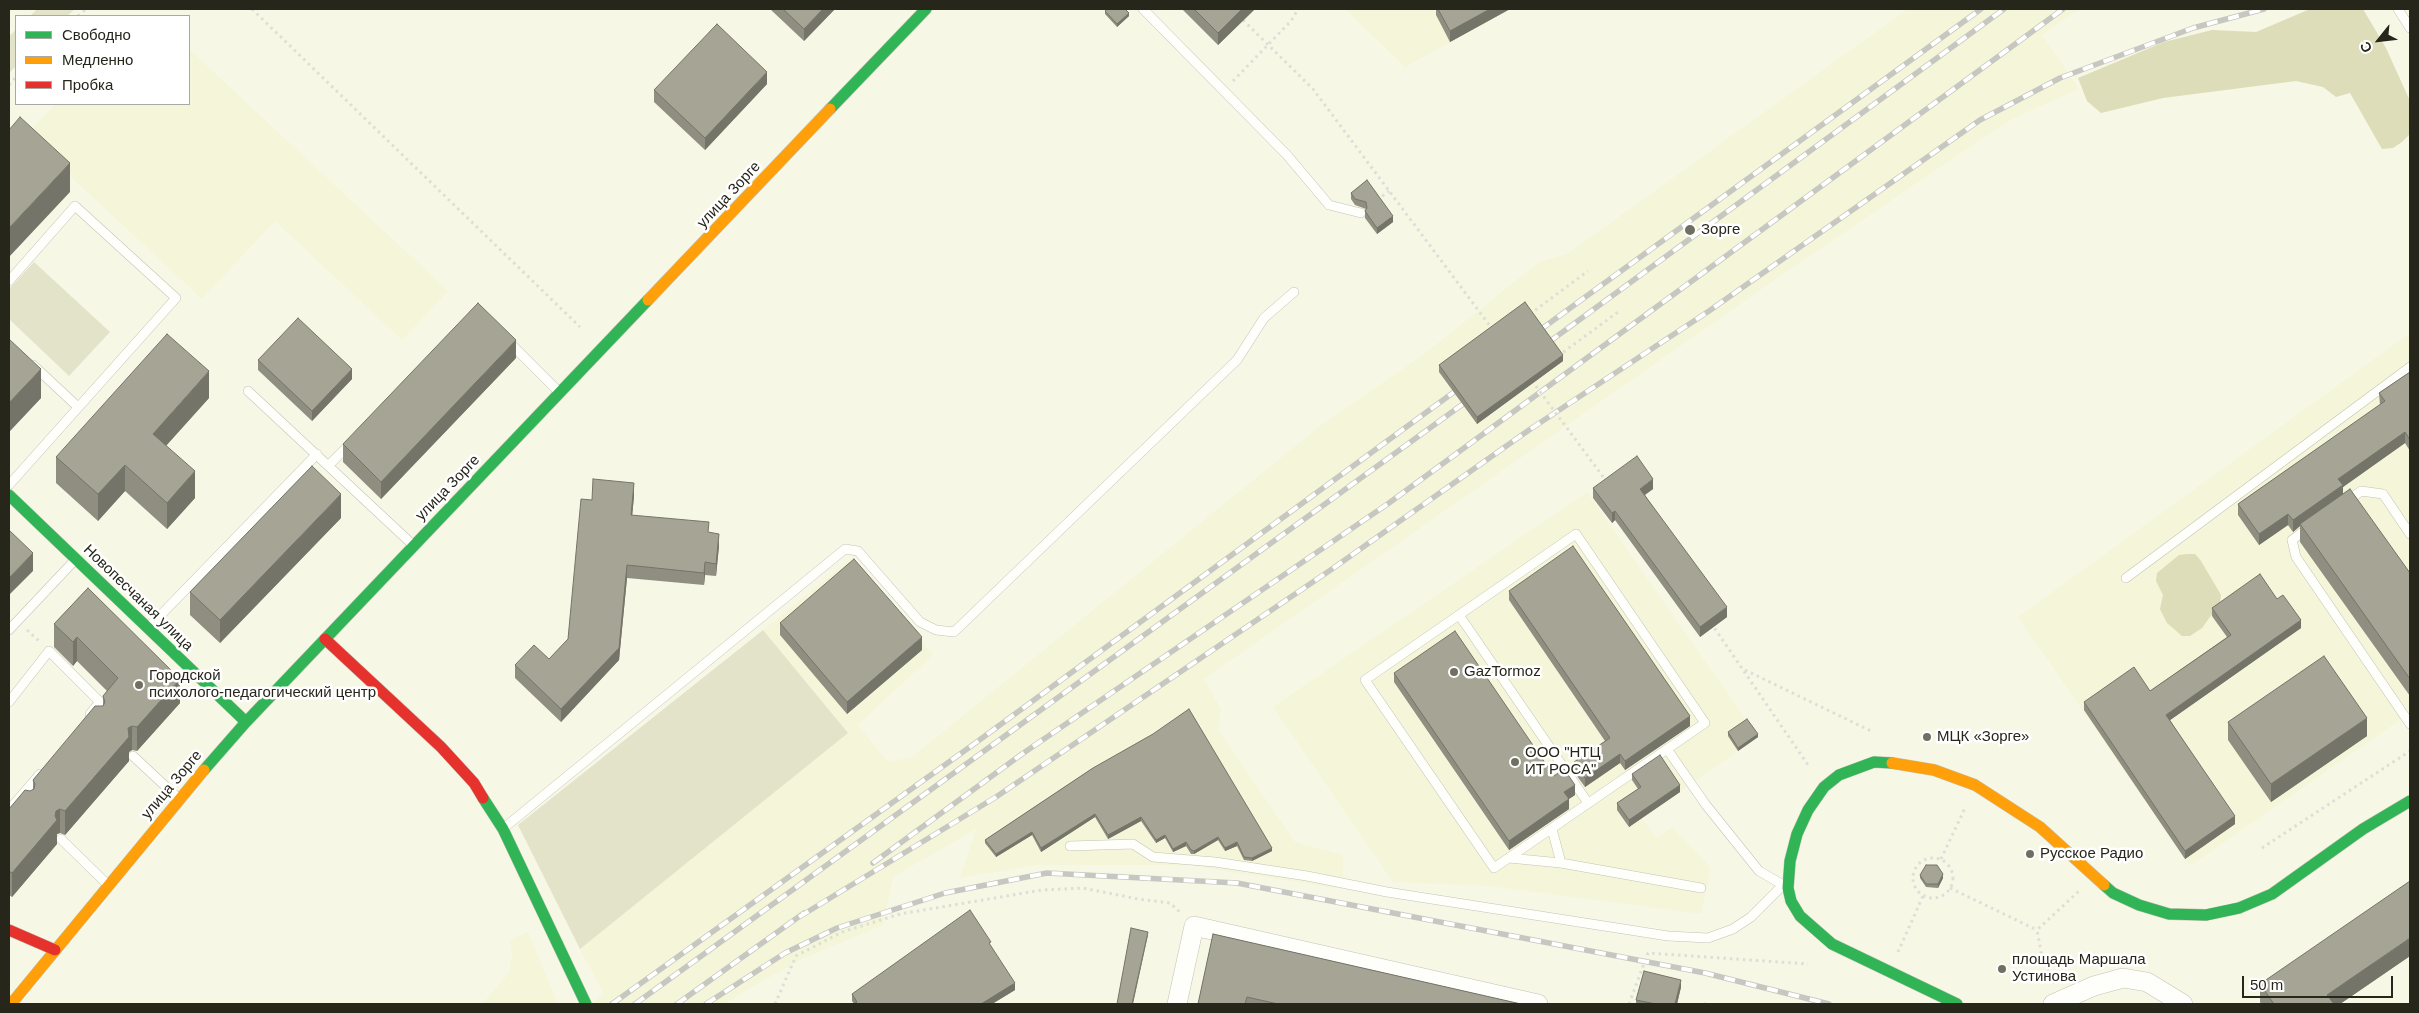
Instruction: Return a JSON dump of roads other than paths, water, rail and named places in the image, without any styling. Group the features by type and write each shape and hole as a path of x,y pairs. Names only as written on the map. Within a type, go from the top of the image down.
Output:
{"street":[{"name":"улица Зорге","path":"11,1004 179,799 246,722 926,9"},
{"name":"Новопесчаная улица","path":"9,495 246,722"},
{"path":"324,639 441,747 474,783 502,828 586,1004"},
{"path":"1957,1004 1832,944 1813,930 1800,916 1791,902 1785,886 1797,834 1808,810 1824,787 1839,775 1856,767 1874,762 1934,770 1975,785 2040,827 2113,893 2138,905 2169,914 2206,915 2239,908 2272,894 2363,830 2410,801"},
{"path":"1177,1004 1194,926 1538,1004"},
{"path":"9,930 55,950"},
{"path":"2056,996 2123,978 2147,982 2183,1004"}],"lane":[{"path":"1143,9 1287,155 1329,206 1361,213"},
{"path":"2398,9 2410,28"},
{"path":"9,280 75,206 176,298 9,485"},
{"path":"502,828 845,549 858,551 920,622 936,630 954,632 1237,360 1264,318 1294,292"},
{"path":"503,336 560,393"},
{"path":"23,356 78,407"},
{"path":"2126,578 2410,367"},
{"path":"248,391 414,545"},
{"path":"329,465 355,438"},
{"path":"148,628 317,454"},
{"path":"2338,507 2361,491 2383,494 2410,534"},
{"path":"2315,524 2292,540 2296,557 2410,724"},
{"path":"1576,534 1705,723 1667,749 1494,868 1365,680 1576,534"},
{"path":"9,630 76,559"},
{"path":"1459,614 1588,803"},
{"path":"9,702 49,651 100,702 91,718 82,723"},
{"path":"1070,846 1133,844 1153,857 1215,862 1316,878 1387,892 1668,936 1708,938 1733,929 1751,917 1785,886 1760,871 1706,805 1667,749"},
{"path":"133,756 179,799"},
{"path":"9,810 21,802 44,769"},
{"path":"1552,828 1562,863"},
{"path":"61,839 109,886"},
{"path":"1509,858 1562,863 1701,888"}],"railway":[{"path":"1540,330 1981,9"},
{"path":"1549,342 2004,9"},
{"path":"873,863 1022,754 1389,503 2063,9"},
{"path":"799,917 996,797 1332,569 1529,430 1709,311 1980,120 2060,78 2193,28 2264,9"},
{"path":"612,1004 974,744 1454,392"},
{"path":"635,1004 1463,404"},
{"path":"706,1004 785,953 837,928 945,893 1047,873 1237,883 1705,973 1829,1004"},
{"path":"677,1004 804,913"}],"place":[{"name":"Зорге","path":"1690,230"},
{"name":"GazTormoz","path":"1454,672"},
{"name":"Городской психолого-педагогический центр","path":"139,685"},
{"name":"МЦК «Зорге»","path":"1927,737"},
{"name":"ООО \"НТЦ ИТ РОСА\"","path":"1515,762"},
{"name":"Русское Радио","path":"2030,854"},
{"name":"площадь Маршала Устинова","path":"2002,969"}]}
